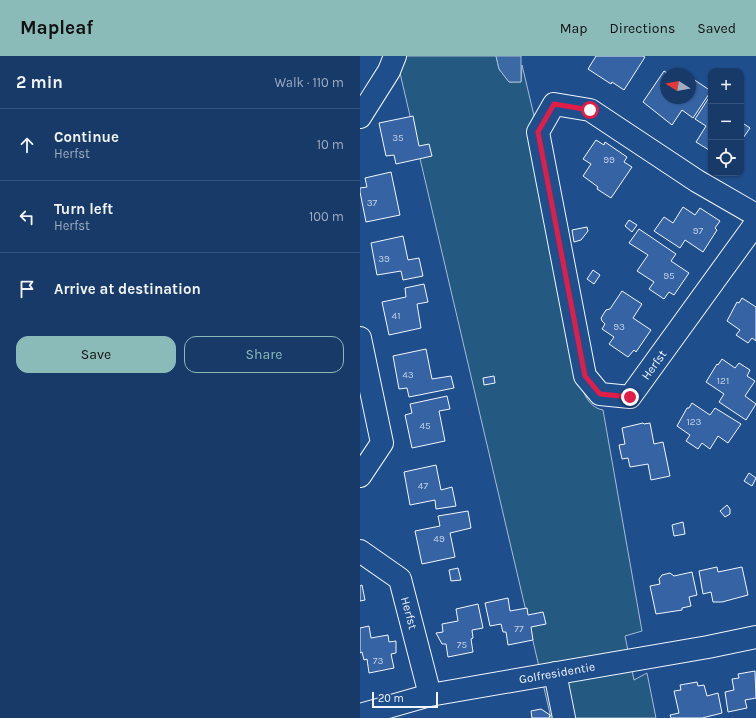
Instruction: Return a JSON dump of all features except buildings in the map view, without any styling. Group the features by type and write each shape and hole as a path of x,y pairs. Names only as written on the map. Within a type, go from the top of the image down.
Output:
{"street":[{"path":"360,117 390,71 396,56"},
{"name":"Herfst","path":"756,215 698,181 590,110 554,104 538,132 585,376 600,394 630,397 756,223"},
{"path":"360,338 382,443 360,476"},
{"name":"Herfst","path":"360,550 400,579 430,695"},
{"name":"Golfresidentie","path":"360,715 430,695 708,647 756,637"},
{"path":"555,673 564,718"}],"shaded area":[{"path":"396,56 496,56 499,69 509,82 521,82 522,65 536,124 577,373 583,391 589,401 592,405 603,410 642,631 625,636 634,680 647,673 656,718 551,718"},
{"path":"496,56 521,56 521,82 509,82 499,69"}],"route":[{"path":"590,110 554,104 538,132 585,376 600,394 630,397"}]}
